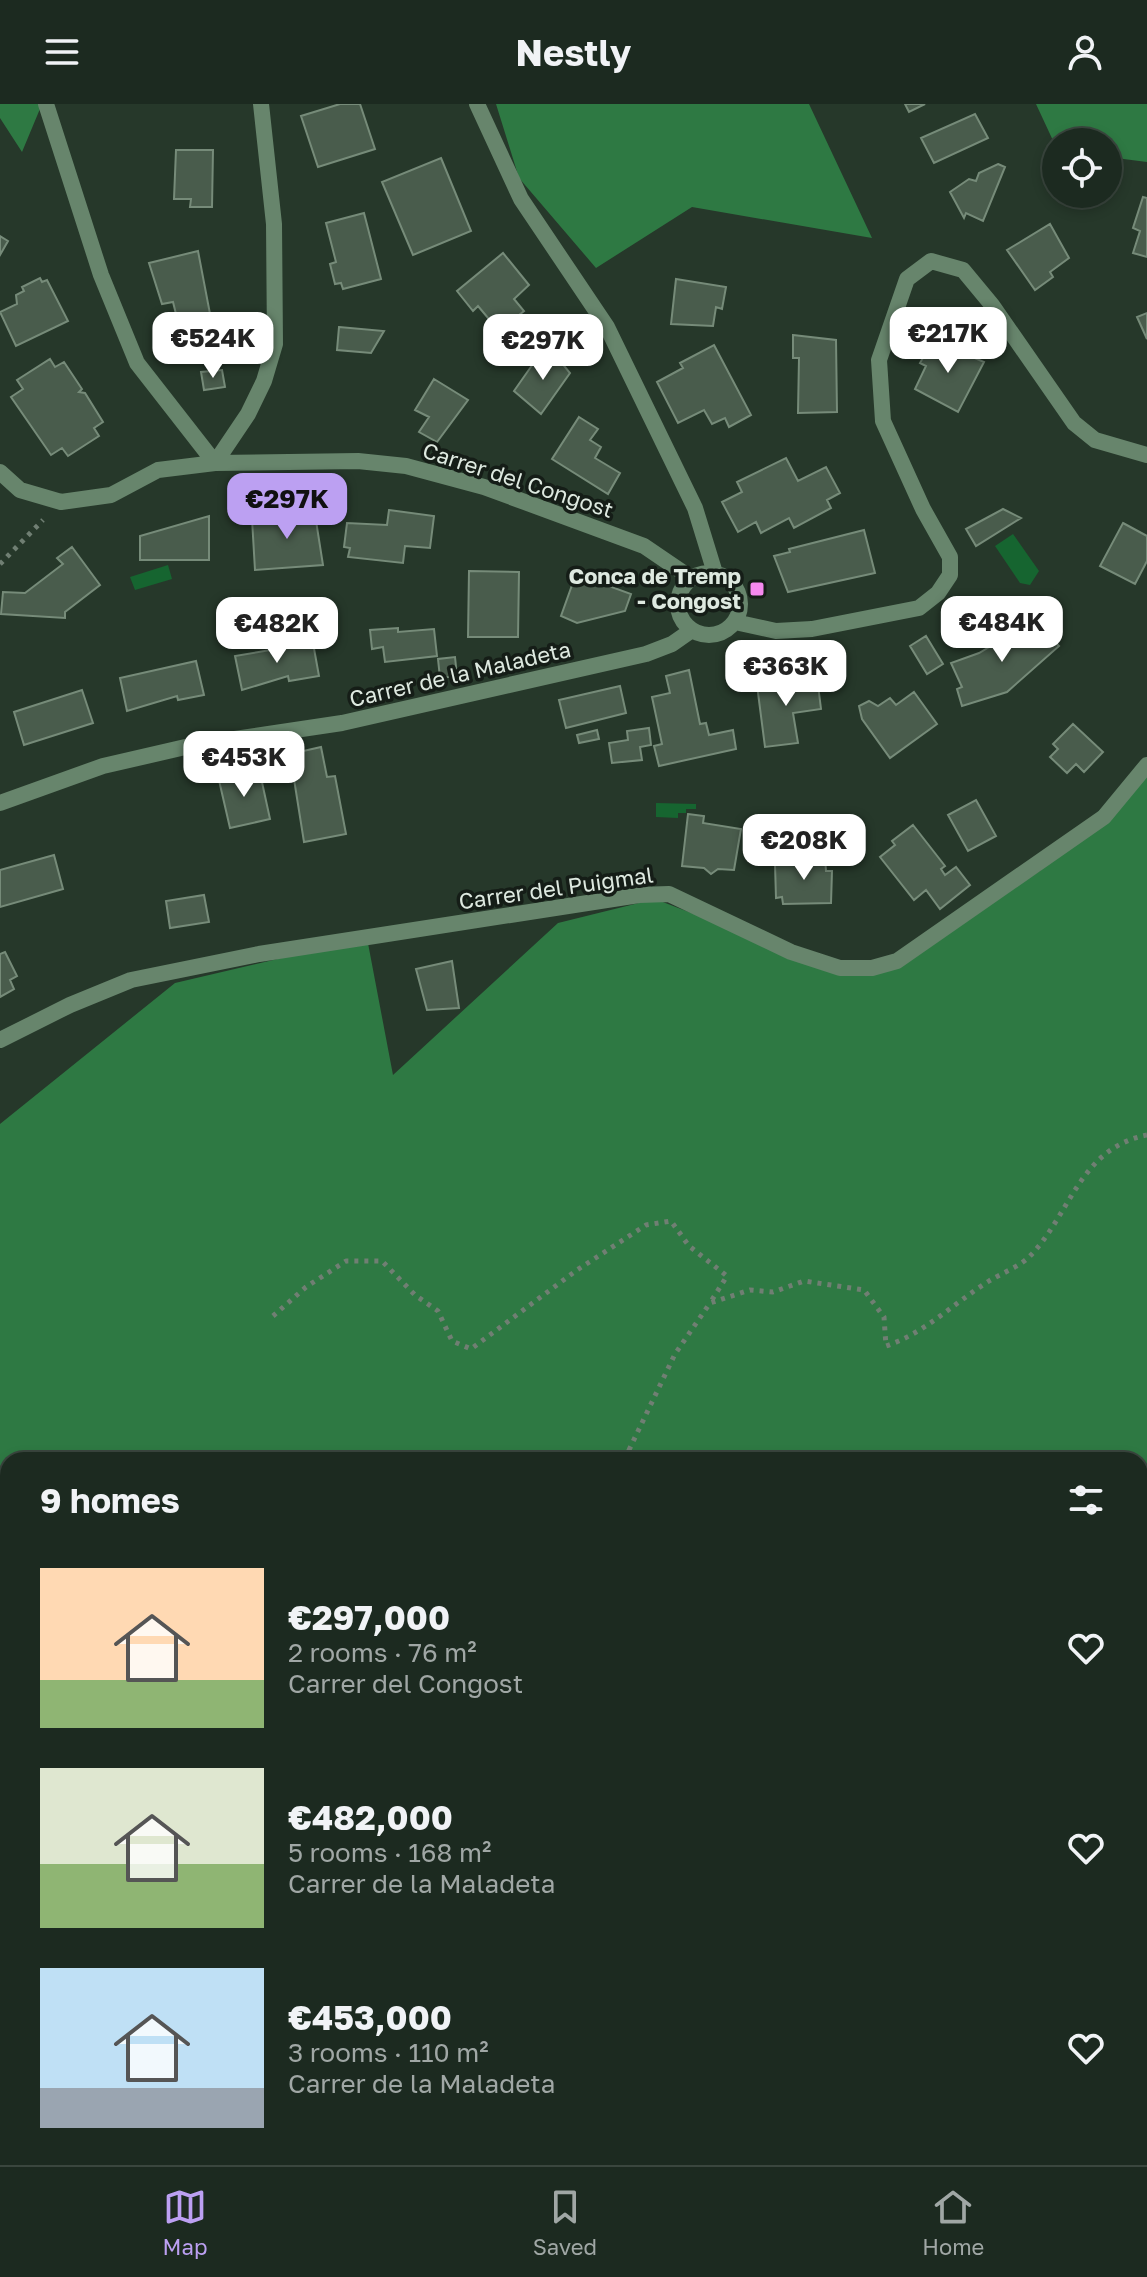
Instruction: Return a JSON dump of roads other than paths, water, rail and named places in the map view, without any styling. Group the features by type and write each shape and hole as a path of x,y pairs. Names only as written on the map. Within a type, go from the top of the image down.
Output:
{"street":[{"path":"46,104 101,275 137,363 215,463 248,414 264,381 275,344 274,224 261,104"},
{"path":"477,104 521,199 607,327 695,508 715,573"},
{"path":"735,622 776,631 812,629 919,608 938,593 950,575 950,557 923,509 883,421 879,360 907,279 931,261 963,270 992,305 1074,423 1095,440 1147,455"},
{"name":"Carrer del Congost","path":"0,472 20,490 61,502 111,495 158,470 215,463 358,461 406,466 484,487 644,546 691,578"},
{"path":"715,573 726,578 740,599 735,622 715,636 692,630 679,615 678,606 683,585 691,578 715,573"},
{"name":"Carrer de la Maladeta","path":"0,803 118,762 194,745 342,723 646,654 672,644 692,630"},
{"name":"Carrer del Puigmal","path":"0,1040 70,1005 131,980 259,954 639,895 669,894 791,952 840,968 872,968 897,961 1104,817 1147,765"}],"place":[{"name":"Conca de Tremp - Congost","path":"757,589"}]}
